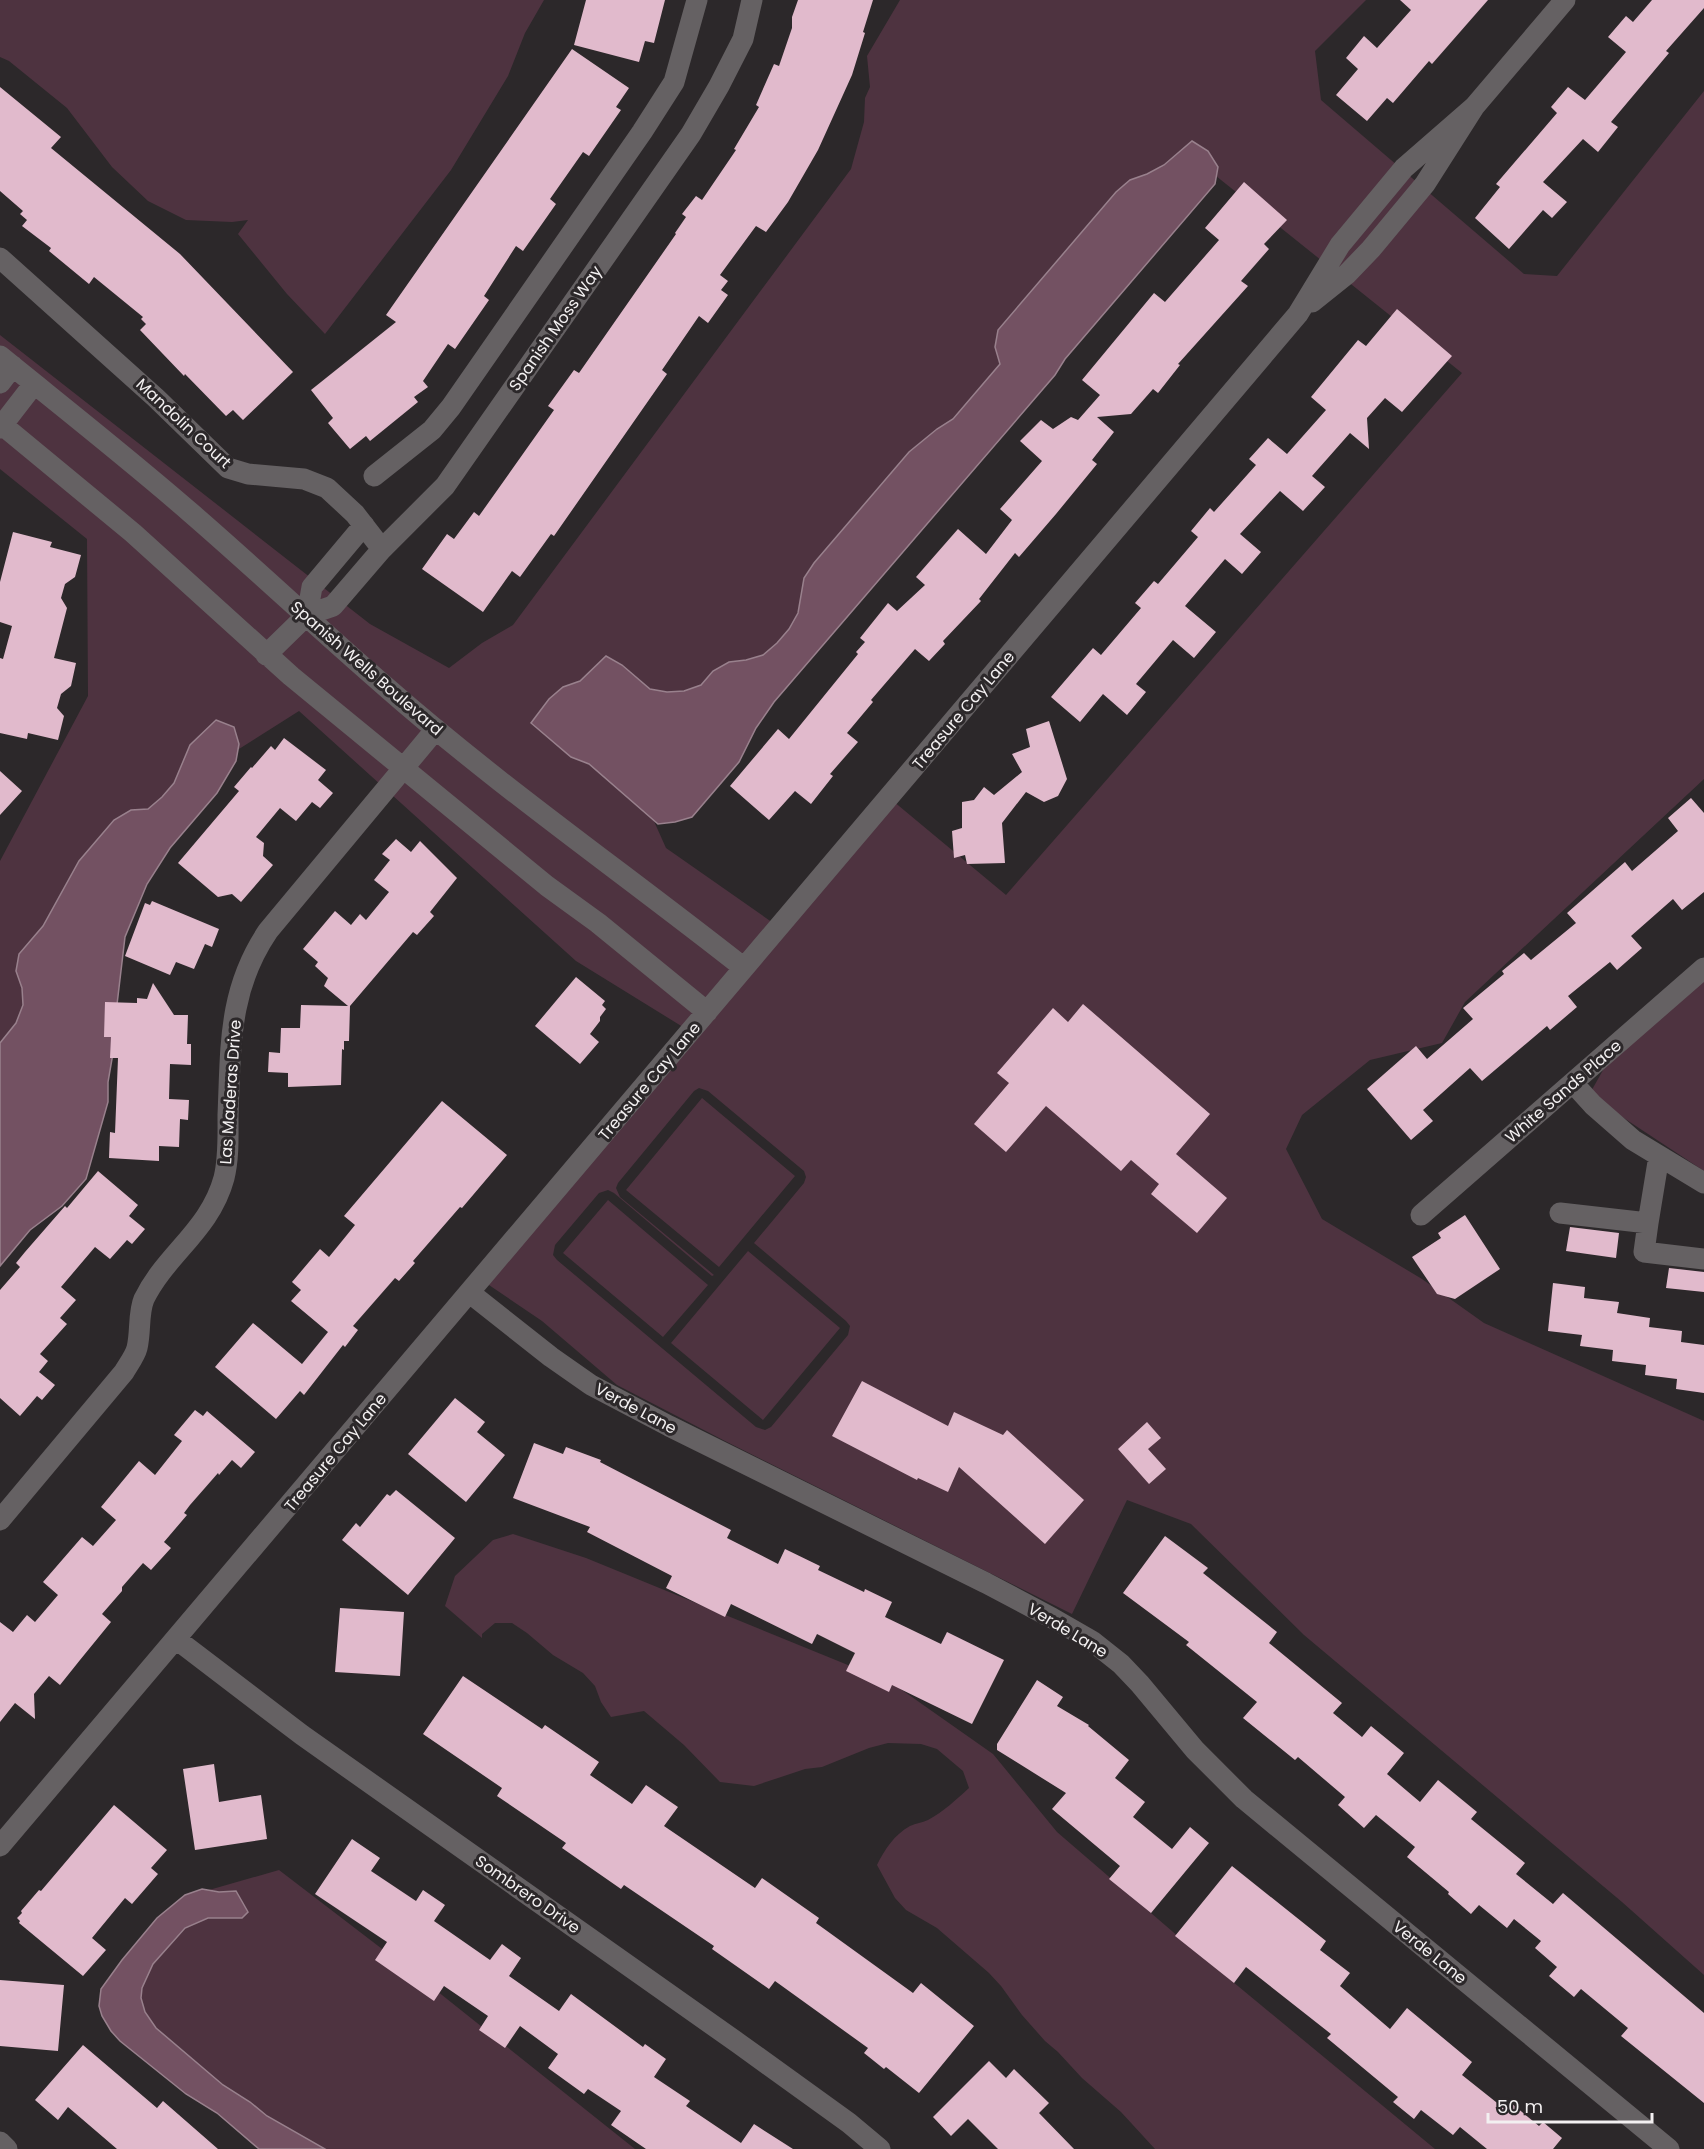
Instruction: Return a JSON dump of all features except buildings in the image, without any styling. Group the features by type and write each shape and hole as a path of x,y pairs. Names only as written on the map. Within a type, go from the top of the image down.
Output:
{"street":[{"path":"374,476 432,430 451,407 642,132 674,82 697,0"},
{"name":"Spanish Moss Way","path":"266,655 307,615 333,606 382,549 445,486 691,134 719,86 742,39 752,0"},
{"name":"Treasure Cay Lane","path":"0,1846 1298,314 1347,274 1371,249 1425,184 1474,107 1565,0"},
{"name":"Mandolin Court","path":"0,258 156,398 228,468 248,474 304,479 327,488 364,525 382,549"},
{"name":"Spanish Wells Boulevard","path":"4,368 34,384 189,511 386,687 517,795 641,887 744,968"},
{"path":"34,384 1,425 133,533 266,655 547,886 598,922 707,1012"},
{"path":"307,615 312,586 364,525"},
{"name":"Las Maderas Drive","path":"0,1520 124,1372 136,1350 143,1302 154,1280 190,1239 215,1205 224,1177 227,1154 231,1050 236,1002 254,952 268,931 436,729"},
{"name":"White Sands Place","path":"1421,1215 1704,968"},
{"path":"1573,1083 1593,1105 1633,1140 1704,1183"},
{"path":"1659,1156 1644,1252 1704,1259"},
{"path":"1560,1213 1648,1223"},
{"name":"Verde Lane","path":"470,1293 551,1357 591,1384 669,1426 995,1588 1092,1641 1121,1664 1195,1750 1244,1799 1669,2149"},
{"name":"Sombrero Drive","path":"176,1639 302,1735 849,2122 880,2149"},
{"path":"0,2142 7,2149"}],"shaded area":[{"path":"0,0 544,0 525,33 508,76 451,170 325,334 287,294 238,234 248,220 232,222 186,220 148,201 112,167 67,108 9,61 0,57"},
{"path":"900,0 1366,0 1315,51 1321,100 1524,274 1557,276 1704,91 1704,779 1465,1002 1442,1043 1370,1060 1302,1115 1286,1149 1322,1219 1422,1279 1484,1323 1704,1421 1704,1975 1622,1902 1304,1635 1191,1524 1127,1500 1072,1614 617,1385 542,1321 486,1283 691,1032 576,961 299,711 239,749 239,744 190,745 174,783 162,797 148,809 131,810 114,820 79,861 43,926 19,954 16,971 22,988 23,1005 16,1023 0,1043 0,861 88,696 87,539 0,469 0,335 370,624 449,668 482,643 513,625 851,169 864,122 865,98 870,87 867,56","holes":["1192,141 1218,167 1216,176 1462,373 1006,895 887,796 776,925 666,848 653,819 589,764 571,757 531,723 563,687 580,681 606,656 622,665 650,689 667,692 684,691 701,685 713,671 729,662 763,655 777,643 789,629 798,613 804,578 814,563 909,452 953,419 1001,364 995,347 998,330 1116,192 1130,180 1164,165","699,1088 708,1091 804,1171 806,1177 804,1183 754,1243 850,1326 848,1335 771,1427 765,1430 756,1427 553,1255 555,1245 599,1193 608,1190 712,1276 714,1275 620,1197 616,1188 694,1091"]},
{"path":"1192,141 1208,151 1218,167 1215,184 1065,359 1055,375 774,702 756,728 739,762 692,817 658,824 589,764 571,757 531,723 549,699 563,687 580,681 606,656 622,665 650,689 667,692 684,691 701,685 713,671 729,662 763,655 777,643 789,629 798,613 804,578 814,563 909,452 953,419 1000,364 995,347 998,330 1116,192 1130,180 1164,165"},
{"path":"216,720 234,727 239,744 236,761 217,793 170,848 147,884 125,937 116,1013 117,1030 108,1082 108,1102 86,1179 62,1206 30,1230 0,1266 0,1043 16,1023 23,1005 22,988 16,971 19,954 43,926 79,861 114,820 131,810 148,809 162,797 174,783 190,745"},
{"path":"1704,969 1704,1171 1589,1095 1607,1063"},
{"path":"702,1098 795,1176 719,1267 626,1190"},
{"path":"608,1200 708,1285 663,1337 563,1253"},
{"path":"748,1251 840,1328 763,1420 671,1343"},
{"path":"513,1534 586,1558 892,1683 993,1754 1057,1832 1180,1938 1435,2149 1155,2149 1121,2112 1045,2041 989,1973 937,1928 906,1910 895,1898 877,1865 899,1834 910,1826 934,1817 969,1788 963,1771 937,1749 921,1744 888,1743 822,1767 805,1769 754,1786 720,1782 684,1745 644,1711 611,1717 601,1702 595,1686 583,1673 553,1655 512,1623 495,1623 482,1634 482,1638 445,1606 455,1576 493,1540"},
{"path":"279,1870 437,1991 635,2149 325,2149 267,2116 223,2085 156,2028 145,2012 141,1998 142,1988 153,1964 185,1928 208,1918 242,1918 236,1891 209,1890"},
{"path":"202,1889 219,1892 236,1891 248,1912 242,1918 208,1918 185,1928 153,1964 142,1988 141,1998 145,2012 156,2028 223,2085 267,2116 325,2149 259,2149 217,2113 186,2094 120,2041 102,2016 99,2006 101,1989 122,1960 157,1918 185,1895"}]}
